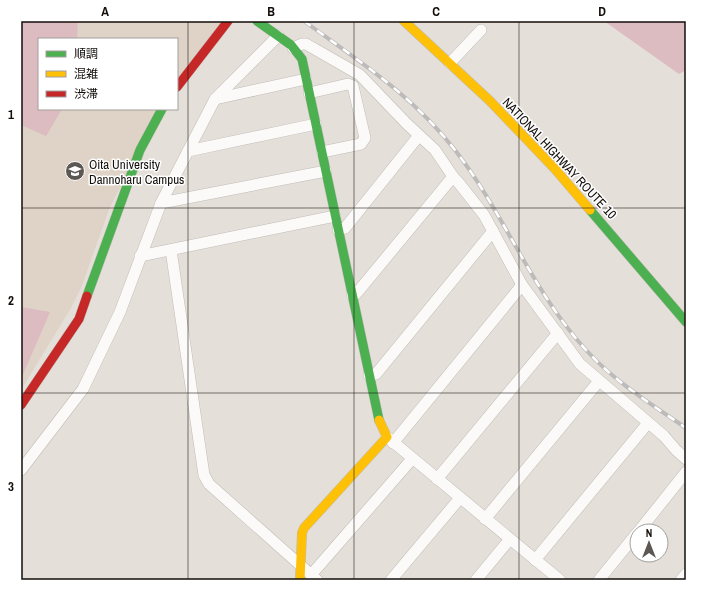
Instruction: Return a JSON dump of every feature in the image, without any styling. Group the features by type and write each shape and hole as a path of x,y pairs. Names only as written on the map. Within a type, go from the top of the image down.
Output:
{"main road":[{"path":"178,86 228,21"},
{"path":"257,21 294,48 302,59 380,424 390,440 304,528 302,533 300,580"},
{"name":"NATIONAL HIGHWAY ROUTE 10","path":"404,21 490,101 555,169 686,322"},
{"path":"21,404 79,319 140,150 161,110"}],"street":[{"path":"450,64 481,30"},
{"path":"21,470 84,389 120,312 161,203 215,99 278,36"},
{"path":"294,48 302,44 306,44 360,75 406,124 435,150 450,169 452,176 481,211 522,285 583,367 664,436 686,459"},
{"path":"215,99 306,79"},
{"path":"309,93 348,84 353,86 365,138 361,144 322,152"},
{"path":"188,151 316,124"},
{"path":"338,230 345,228 417,138"},
{"path":"161,203 326,171"},
{"path":"352,294 356,294 452,176"},
{"path":"140,256 335,216"},
{"path":"369,375 376,374 493,231"},
{"path":"171,250 204,476 210,484 300,566 314,578 412,459"},
{"path":"522,285 390,440 559,580"},
{"path":"437,479 558,333"},
{"path":"485,519 599,381"},
{"path":"535,560 648,423"},
{"path":"645,523 686,472"},
{"path":"391,580 460,498"},
{"path":"476,580 510,539"},
{"path":"599,580 629,543"},
{"path":"681,580 686,574"}],"shaded area":[{"name":"Oita University Dannoharu Campus","path":"21,21 229,21 178,88 178,38 38,38 38,110 163,110 147,136 110,207 81,288 71,308 21,390"},
{"path":"21,21 78,21 77,38 38,38 38,110 61,110 46,136 21,125"},
{"path":"604,21 686,21 686,70 679,74"},
{"path":"21,307 50,312 21,379"}],"railway":[{"path":"304,21 365,65 403,95 438,130 455,150 472,174 550,303 586,350 597,362 621,382 686,428"}],"traffic: fast":[{"path":"257,21 291,45 302,59 379,420"},
{"path":"87,296 140,150 161,110"},
{"path":"590,210 686,322"}],"traffic: slow":[{"path":"404,21 490,101 555,169 590,210"},
{"path":"300,580 302,533 304,528 387,437 379,420"}],"traffic: jam":[{"path":"178,86 228,21"},
{"path":"21,405 79,319 87,296"}],"place":[{"name":"Oita University Dannoharu Campus","path":"75,171"}]}
